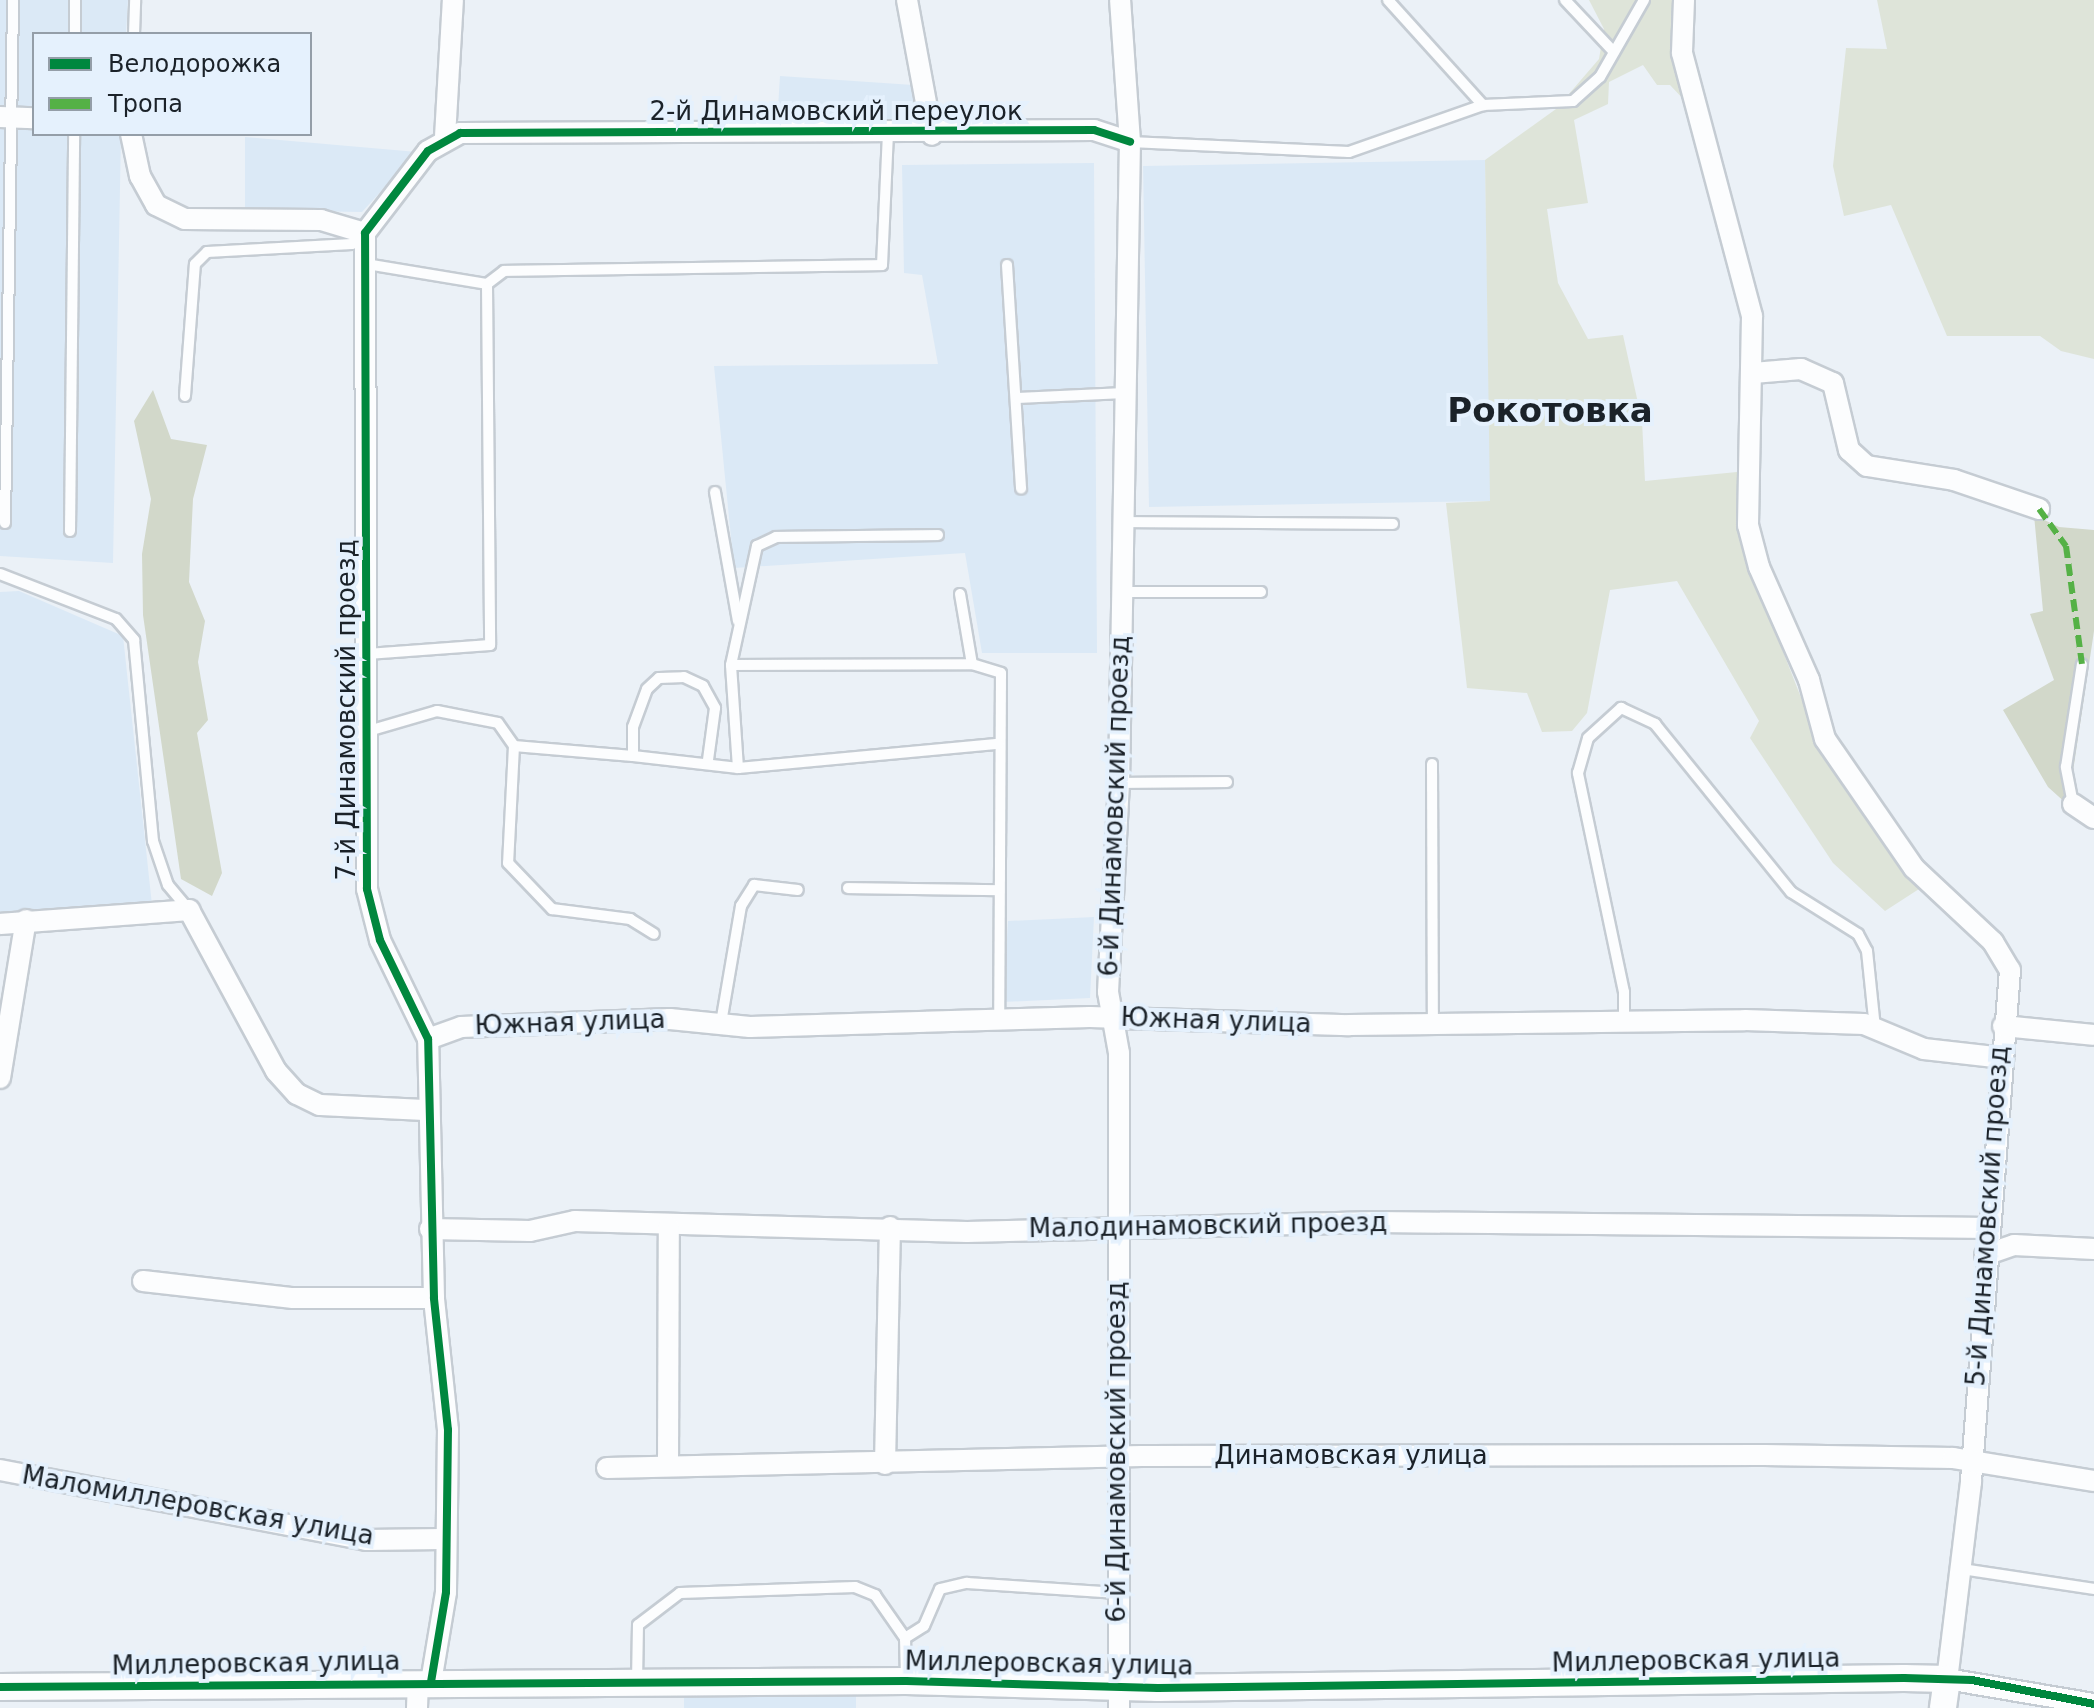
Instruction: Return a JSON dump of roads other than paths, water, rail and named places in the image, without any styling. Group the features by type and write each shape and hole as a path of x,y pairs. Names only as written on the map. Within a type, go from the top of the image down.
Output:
{"street":[{"path":"132,136 156,205 185,219 321,220 365,233 445,137 453,0"},
{"path":"907,0 932,135"},
{"name":"6-й Динамовский проезд","path":"1119,1696 1119,1053 1111,1019 1119,783 1130,142 1120,0"},
{"name":"5-й Динамовский проезд","path":"1684,0 1682,53 1752,316 1748,525 1759,567 1841,765 1914,868 1993,942 2010,970 2013,998 2003,1026 2003,1058 1962,1569 1943,1708"},
{"path":"6,117 32,118"},
{"name":"2-й Динамовский переулок","path":"445,137 888,131 932,135 1094,130 1130,142"},
{"name":"7-й Динамовский проезд","path":"365,233 367,889 380,940 428,1039 425,1110 430,1229 448,1430 443,1539 446,1592 422,1691"},
{"path":"1753,373 1801,369 1833,383 1849,450 1867,466 1954,480 2039,509"},
{"path":"2073,804 2094,818"},
{"path":"0,924 189,910 276,1071 297,1094 320,1105 425,1110"},
{"path":"0,1078 6,1011 26,920"},
{"name":"Южная улица","path":"428,1039 461,1027 999,1018 1433,1025 1624,1023 1875,1028 1924,1049 2003,1058"},
{"path":"2003,1026 2094,1035"},
{"name":"Малодинамовский проезд","path":"430,1229 530,1231 575,1221 669,1227 1988,1228"},
{"path":"668,1465 669,1227"},
{"path":"885,1464 890,1227"},
{"path":"1985,1255 2014,1245 2094,1249"},
{"path":"143,1281 293,1298 434,1298"},
{"name":"Динамовская улица","path":"607,1468 1121,1457 1970,1461 2094,1481"},
{"name":"Маломиллеровская улица","path":"0,1470 366,1540 443,1539"},
{"name":"Миллеровская улица","path":"0,1687 422,1691 637,1682 906,1681 1119,1696 1947,1679 2094,1704"}],"lane":[{"path":"5,523 6,117 13,0"},
{"path":"75,0 75,32"},
{"path":"134,32 135,0"},
{"path":"1388,0 1483,105"},
{"path":"1565,0 1614,52"},
{"path":"1130,142 1349,152 1483,105 1573,101 1614,52 1644,0"},
{"path":"366,264 487,284 504,271 882,265 888,131"},
{"path":"70,531 74,136"},
{"path":"185,396 195,264 207,252 352,244 365,233"},
{"path":"1007,265 1021,489"},
{"path":"367,654 490,645 487,284"},
{"path":"1017,398 1125,393"},
{"path":"715,492 738,623"},
{"path":"1122,522 1393,524"},
{"path":"738,768 731,665 751,558 776,537 938,535"},
{"path":"0,574 116,619 134,640 153,841 168,885 189,910"},
{"path":"1122,592 1261,592"},
{"path":"960,594 972,664"},
{"path":"731,665 972,664 1001,673 996,890 999,1018"},
{"path":"2073,804 2066,767 2082,664"},
{"path":"633,756 633,727 647,689 659,678 684,677 703,686 715,708 708,760"},
{"path":"1624,1023 1624,992 1578,773 1588,738 1621,708 1655,724 1791,892 1858,934 1867,951 1875,1028"},
{"path":"365,732 437,711 498,723 514,746 508,863 552,909 630,919 654,934"},
{"path":"514,746 708,760 738,768 999,744"},
{"path":"1432,764 1433,1025"},
{"path":"1119,783 1227,782"},
{"path":"721,1023 741,906 754,885 798,890"},
{"path":"848,888 996,890"},
{"path":"1962,1569 2094,1589"},
{"path":"905,1638 924,1626 940,1589 967,1583 1118,1593"},
{"path":"637,1682 638,1625 680,1593 855,1587 875,1595 905,1638 906,1681"}],"district":[{"name":"Рокотовка","path":"1550,411"}]}
